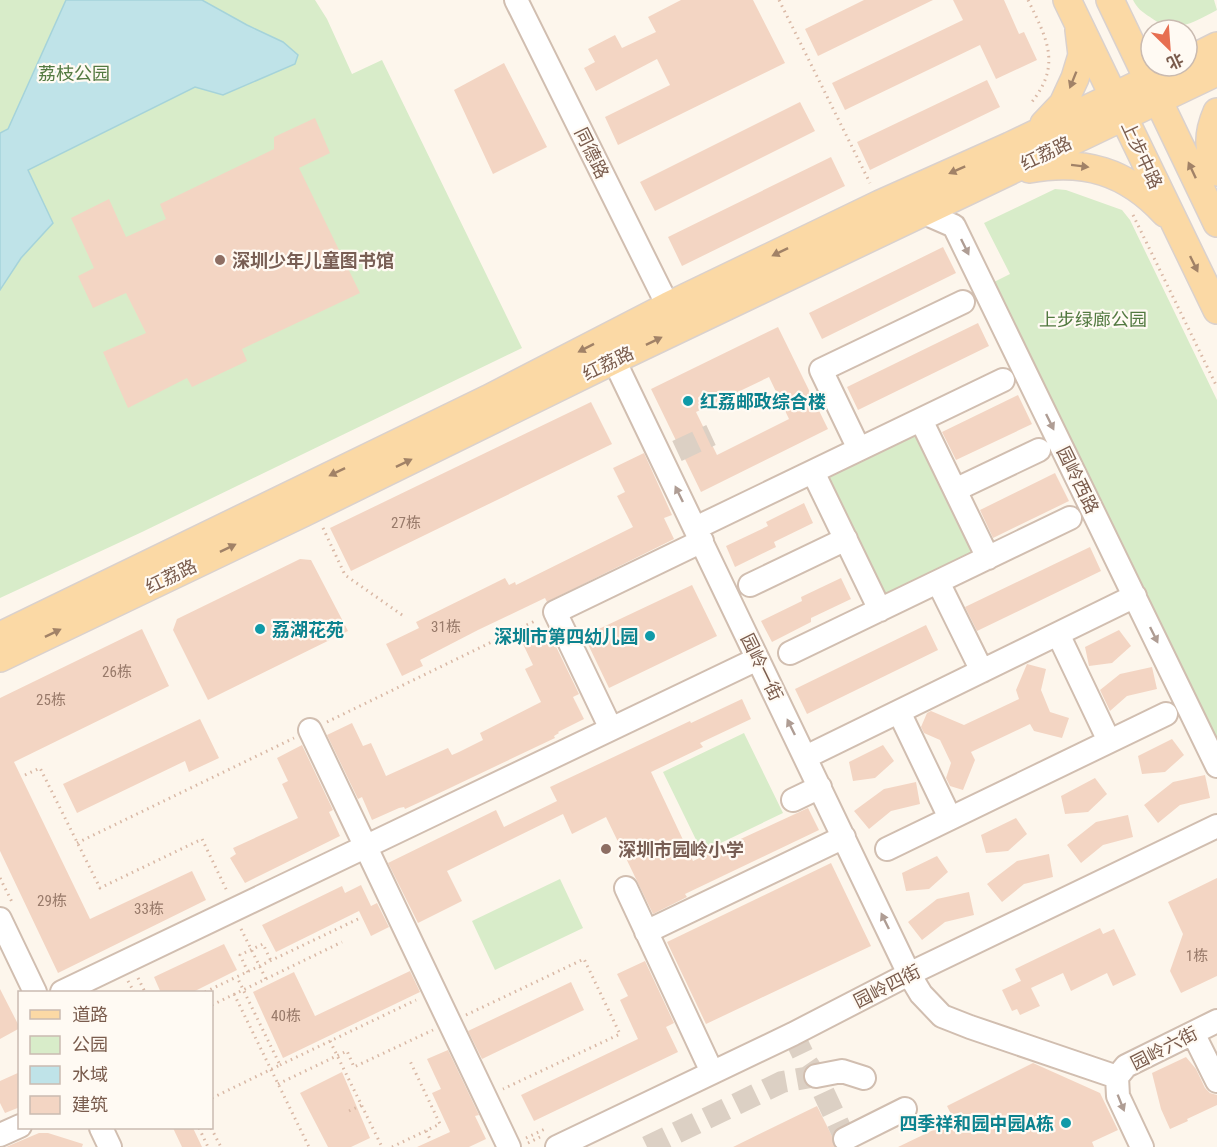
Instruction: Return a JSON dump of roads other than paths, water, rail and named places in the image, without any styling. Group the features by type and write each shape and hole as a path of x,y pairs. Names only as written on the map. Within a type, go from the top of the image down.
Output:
{"main road":[{"path":"1112,3 1123,18 1139,29"},
{"path":"1112,3 1217,223"},
{"path":"1010,146 1043,126 1063,104 1082,55 1072,12"},
{"name":"上步中路","path":"1072,12 1217,310"},
{"path":"1199,41 1217,40"},
{"path":"1199,55 1217,46"},
{"name":"红荔路","path":"0,636 488,399 668,306 880,204 1010,146 1119,106 1154,90 1217,72"},
{"name":"红荔路","path":"1154,90 1166,78"},
{"name":"红荔路","path":"0,658 1001,175 1119,106"},
{"path":"1217,112 1211,125 1209,154 1217,172"},
{"path":"1001,175 1058,165 1098,170 1121,179 1141,192 1161,209 1177,229"}],"street":[{"name":"同德路","path":"516,0 668,306"},
{"name":"园岭西路","path":"922,212 954,226 1217,766"},
{"path":"859,449 821,370 963,302"},
{"name":"园岭一街","path":"614,360 670,455 806,757 909,974 921,993 942,1016 1117,1077"},
{"path":"611,729 555,612 813,472 1003,380"},
{"path":"921,420 988,558"},
{"path":"955,490 1039,450"},
{"path":"813,472 880,610"},
{"path":"790,653 1070,518"},
{"path":"750,585 846,539"},
{"path":"938,582 982,671"},
{"path":"806,757 1135,596"},
{"path":"1058,634 1110,741"},
{"path":"67,991 238,917 366,846 749,663"},
{"path":"899,712 950,818"},
{"path":"887,849 1166,714"},
{"path":"310,730 509,1147"},
{"path":"793,800 820,787"},
{"name":"园岭四街","path":"556,1147 793,1034 909,974 1217,826"},
{"path":"646,932 844,837"},
{"path":"626,888 712,1072"},
{"path":"0,919 34,991"},
{"name":"园岭六街","path":"1142,1147 1118,1096 1117,1077 1126,1066 1217,1021"},
{"path":"1192,1033 1217,1081"},
{"path":"816,1076 842,1071 864,1078"},
{"path":"845,1139 905,1109"},
{"path":"0,1135 18,1127"},
{"path":"101,1129 110,1147"}],"water":[{"path":"66,0 202,0 283,42 298,55 295,64 223,95 195,87 28,170 53,223 21,258 0,290 0,133 8,129"}],"tunnel":[{"path":"677,451 711,435"},
{"path":"793,1034 816,1076 849,1147"},
{"path":"647,1147 782,1082 816,1076"}],"place":[{"name":"深圳少年儿童图书馆","path":"220,260"},
{"name":"红荔邮政综合楼","path":"688,401"},
{"name":"荔湖花苑","path":"260,629"},
{"name":"深圳市第四幼儿园","path":"650,636"},
{"name":"深圳市园岭小学","path":"606,849"},
{"name":"四季祥和园中园A栋","path":"1066,1123"}],"park label":[{"name":"荔枝公园","path":"74,73"},
{"name":"上步绿廊公园","path":"1093,319"}]}
